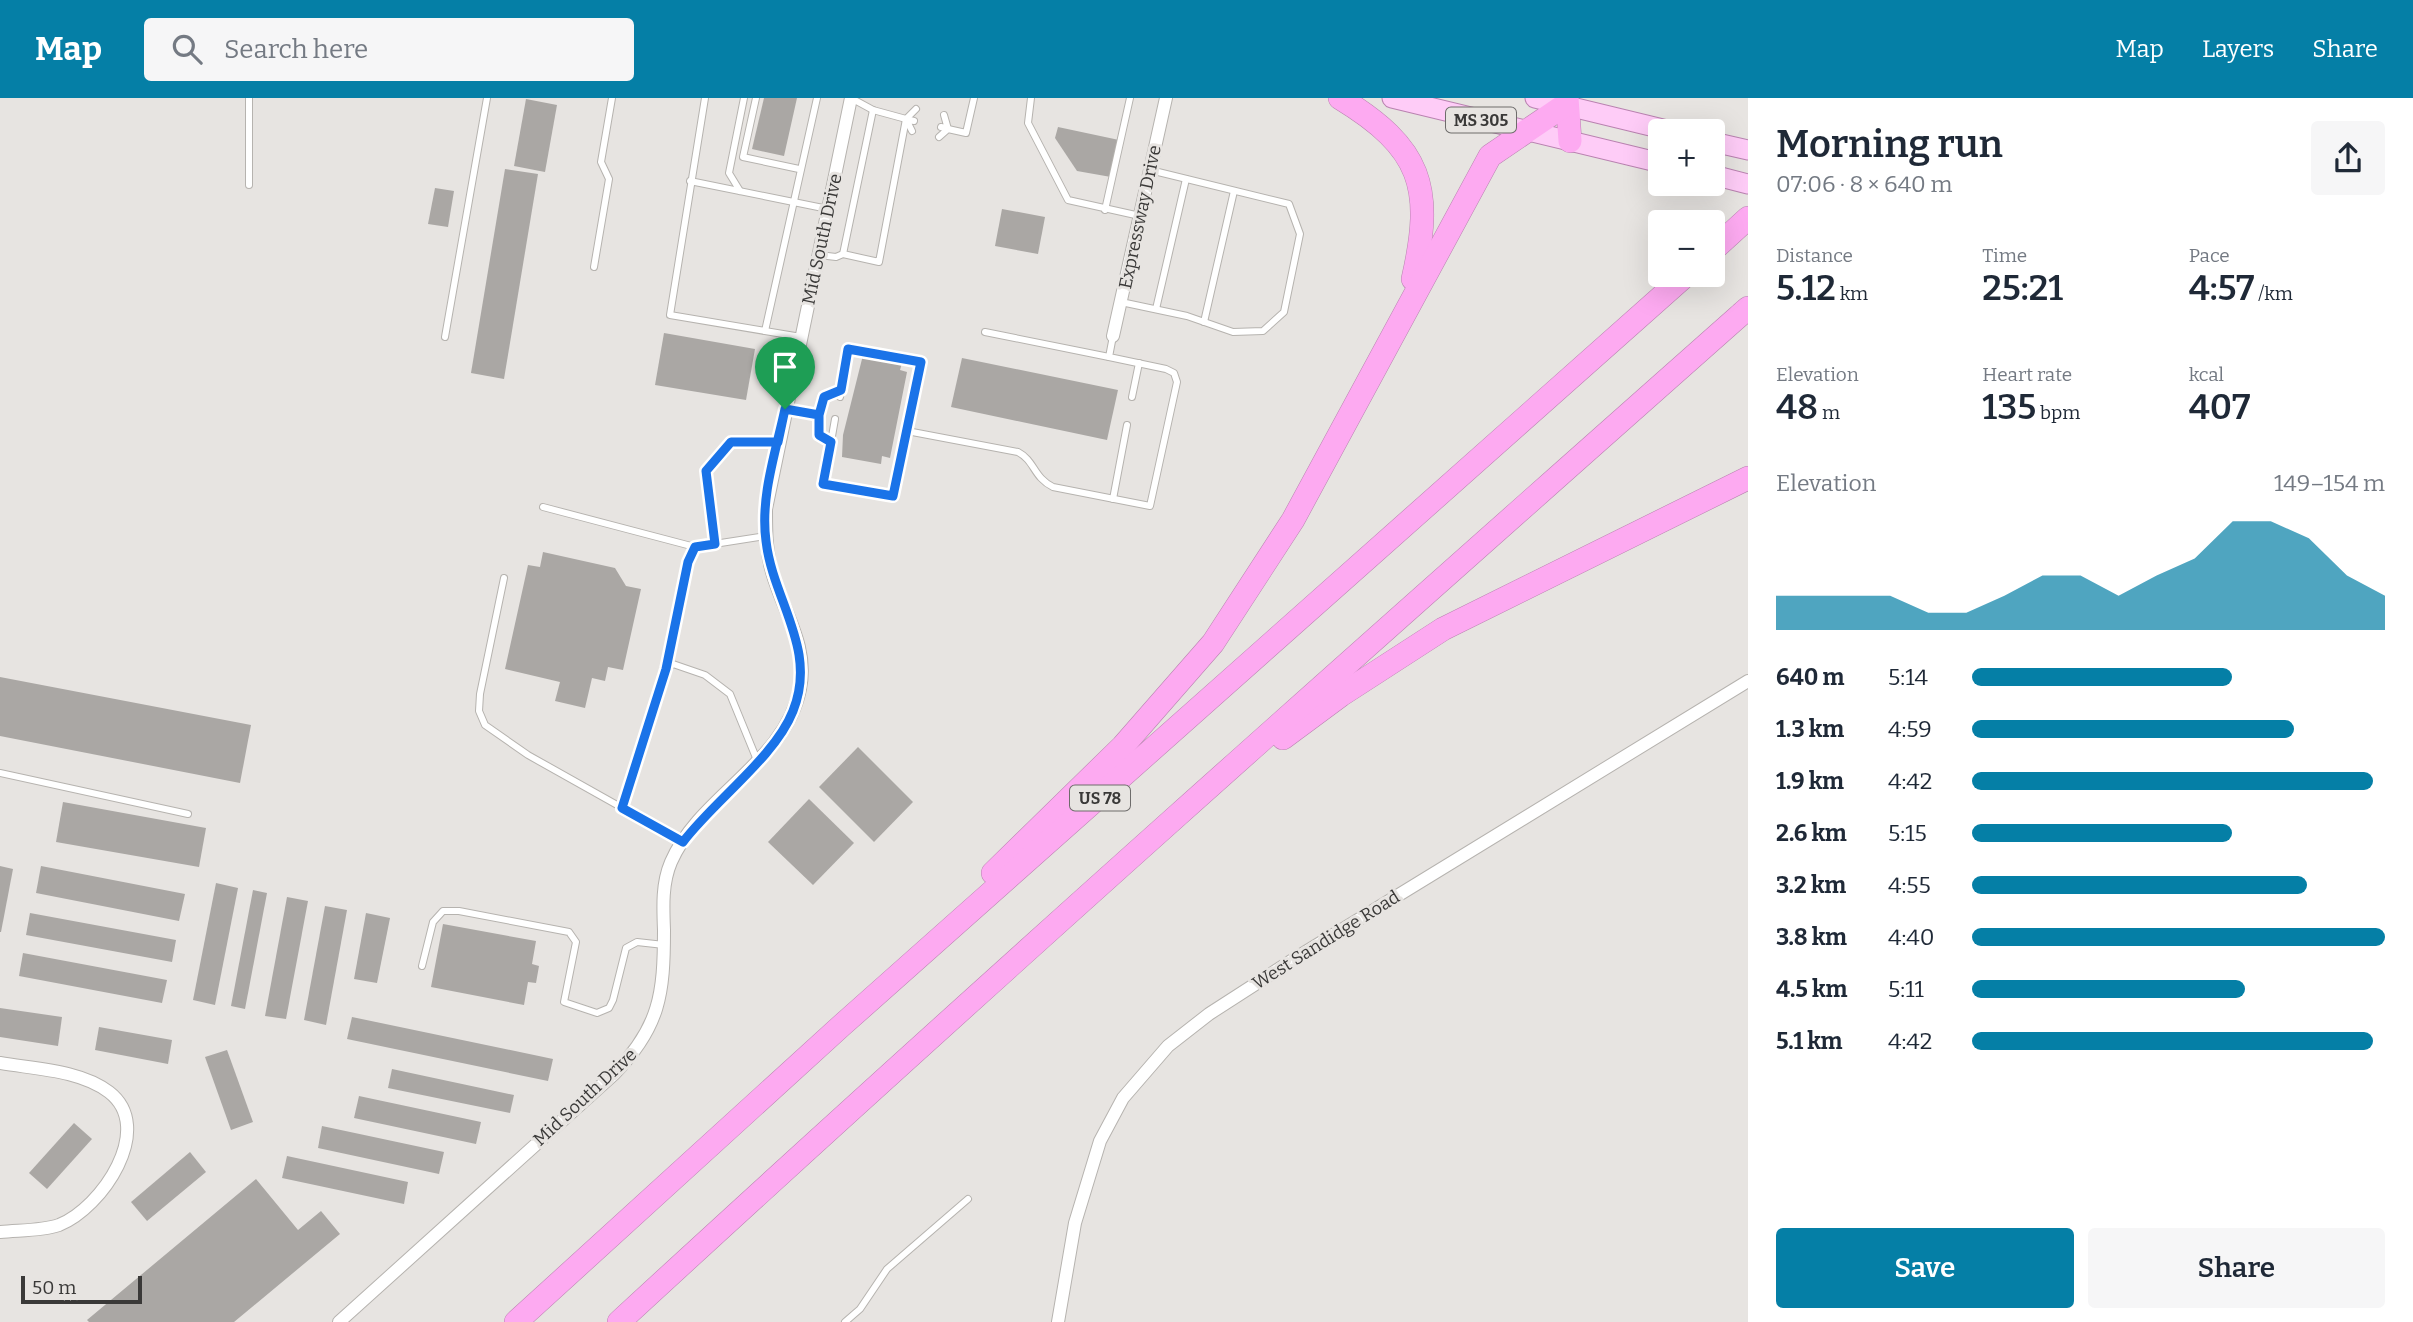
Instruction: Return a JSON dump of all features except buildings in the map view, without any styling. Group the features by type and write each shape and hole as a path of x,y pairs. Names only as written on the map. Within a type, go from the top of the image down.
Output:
{"highway":[{"path":"1340,98 1375,119 1398,142 1418,173 1423,238 1407,306"},
{"path":"890,985 964,902 1124,746 1213,643 1293,520 1490,156 1566,101"},
{"path":"1566,101 1570,141"},
{"path":"1725,239 1748,218"},
{"name":"US 78","path":"516,1322 1673,287"},
{"path":"619,1322 758,1192 1207,788 1748,308"},
{"path":"1207,788 1443,629 1748,478"}],"main road":[{"name":"MS 305","path":"1392,98 1648,160"},
{"name":"MS 305","path":"1535,98 1566,101 1648,124"},
{"path":"1725,145 1748,150"},
{"path":"1725,179 1748,184"}],"street":[{"name":"Mid South Drive","path":"340,1322 633,1054 645,1040 657,1007 664,945 666,876 683,842 757,761 793,713 802,680 800,646 772,574 765,536 768,489 851,98"},
{"name":"Expressway Drive","path":"1113,337 1166,98"},
{"name":"West Sandidge Road","path":"1058,1322 1075,1223 1100,1141 1110,1118 1137,1079 1168,1046 1209,1014 1299,956 1748,681"},
{"path":"0,1063 88,1079 110,1092 124,1107 128,1131 118,1166 94,1203 58,1225 0,1232"}],"lane":[{"path":"249,98 249,185"},
{"path":"445,337 487,98"},
{"path":"594,267 609,179 601,162 612,98"},
{"path":"705,98 670,315 801,337"},
{"path":"740,191 729,173 744,98"},
{"path":"756,98 743,157 799,169"},
{"path":"765,331 791,202 817,98"},
{"path":"851,98 873,110 914,121"},
{"path":"944,128 966,133 974,98"},
{"path":"1031,98 1028,123 1068,200 1140,216"},
{"path":"1105,210 1130,98"},
{"path":"818,255 836,257 843,254 879,262 906,119 916,109"},
{"path":"843,254 873,110"},
{"path":"939,137 944,128 944,115"},
{"path":"906,119 912,131"},
{"path":"1121,302 1233,331 1263,331 1284,312 1300,234 1289,204 1150,170"},
{"path":"1156,309 1186,179"},
{"path":"690,181 828,209"},
{"path":"1205,322 1234,191"},
{"path":"907,431 1018,452 1027,458 1041,481 1053,487 1150,506 1177,382 1174,373 1139,363 985,331"},
{"path":"1109,357 1113,337"},
{"path":"831,442 819,435 819,415 824,397 841,394 848,349 921,362 893,496 823,484 831,442 835,419"},
{"path":"1132,397 1139,363"},
{"path":"785,409 819,415"},
{"path":"1113,499 1127,425"},
{"path":"715,544 706,471 731,442 778,442"},
{"path":"543,507 695,547 765,536"},
{"path":"622,808 666,669 688,562 695,547"},
{"path":"504,578 480,694 479,711 485,725 528,755 683,842"},
{"path":"666,669 673,664 705,675 730,694 757,761"},
{"path":"0,773 188,814"},
{"path":"422,967 433,922 443,911 459,911 569,932 576,942 564,1002 597,1013 609,1008 613,1000 626,948 637,942 664,945"},
{"path":"845,1322 860,1308 887,1269 968,1199"}],"route":[{"path":"785,409 778,442 768,489 765,540 772,574 800,646 800,690 793,713 771,747 697,823 683,842 622,808 666,669 688,562 695,547 715,544 705,481 706,471 731,442 778,442 785,409 819,415 819,435 831,442 823,484 893,496 921,362 848,349 841,390 826,394 821,401 819,415 785,409"}]}
